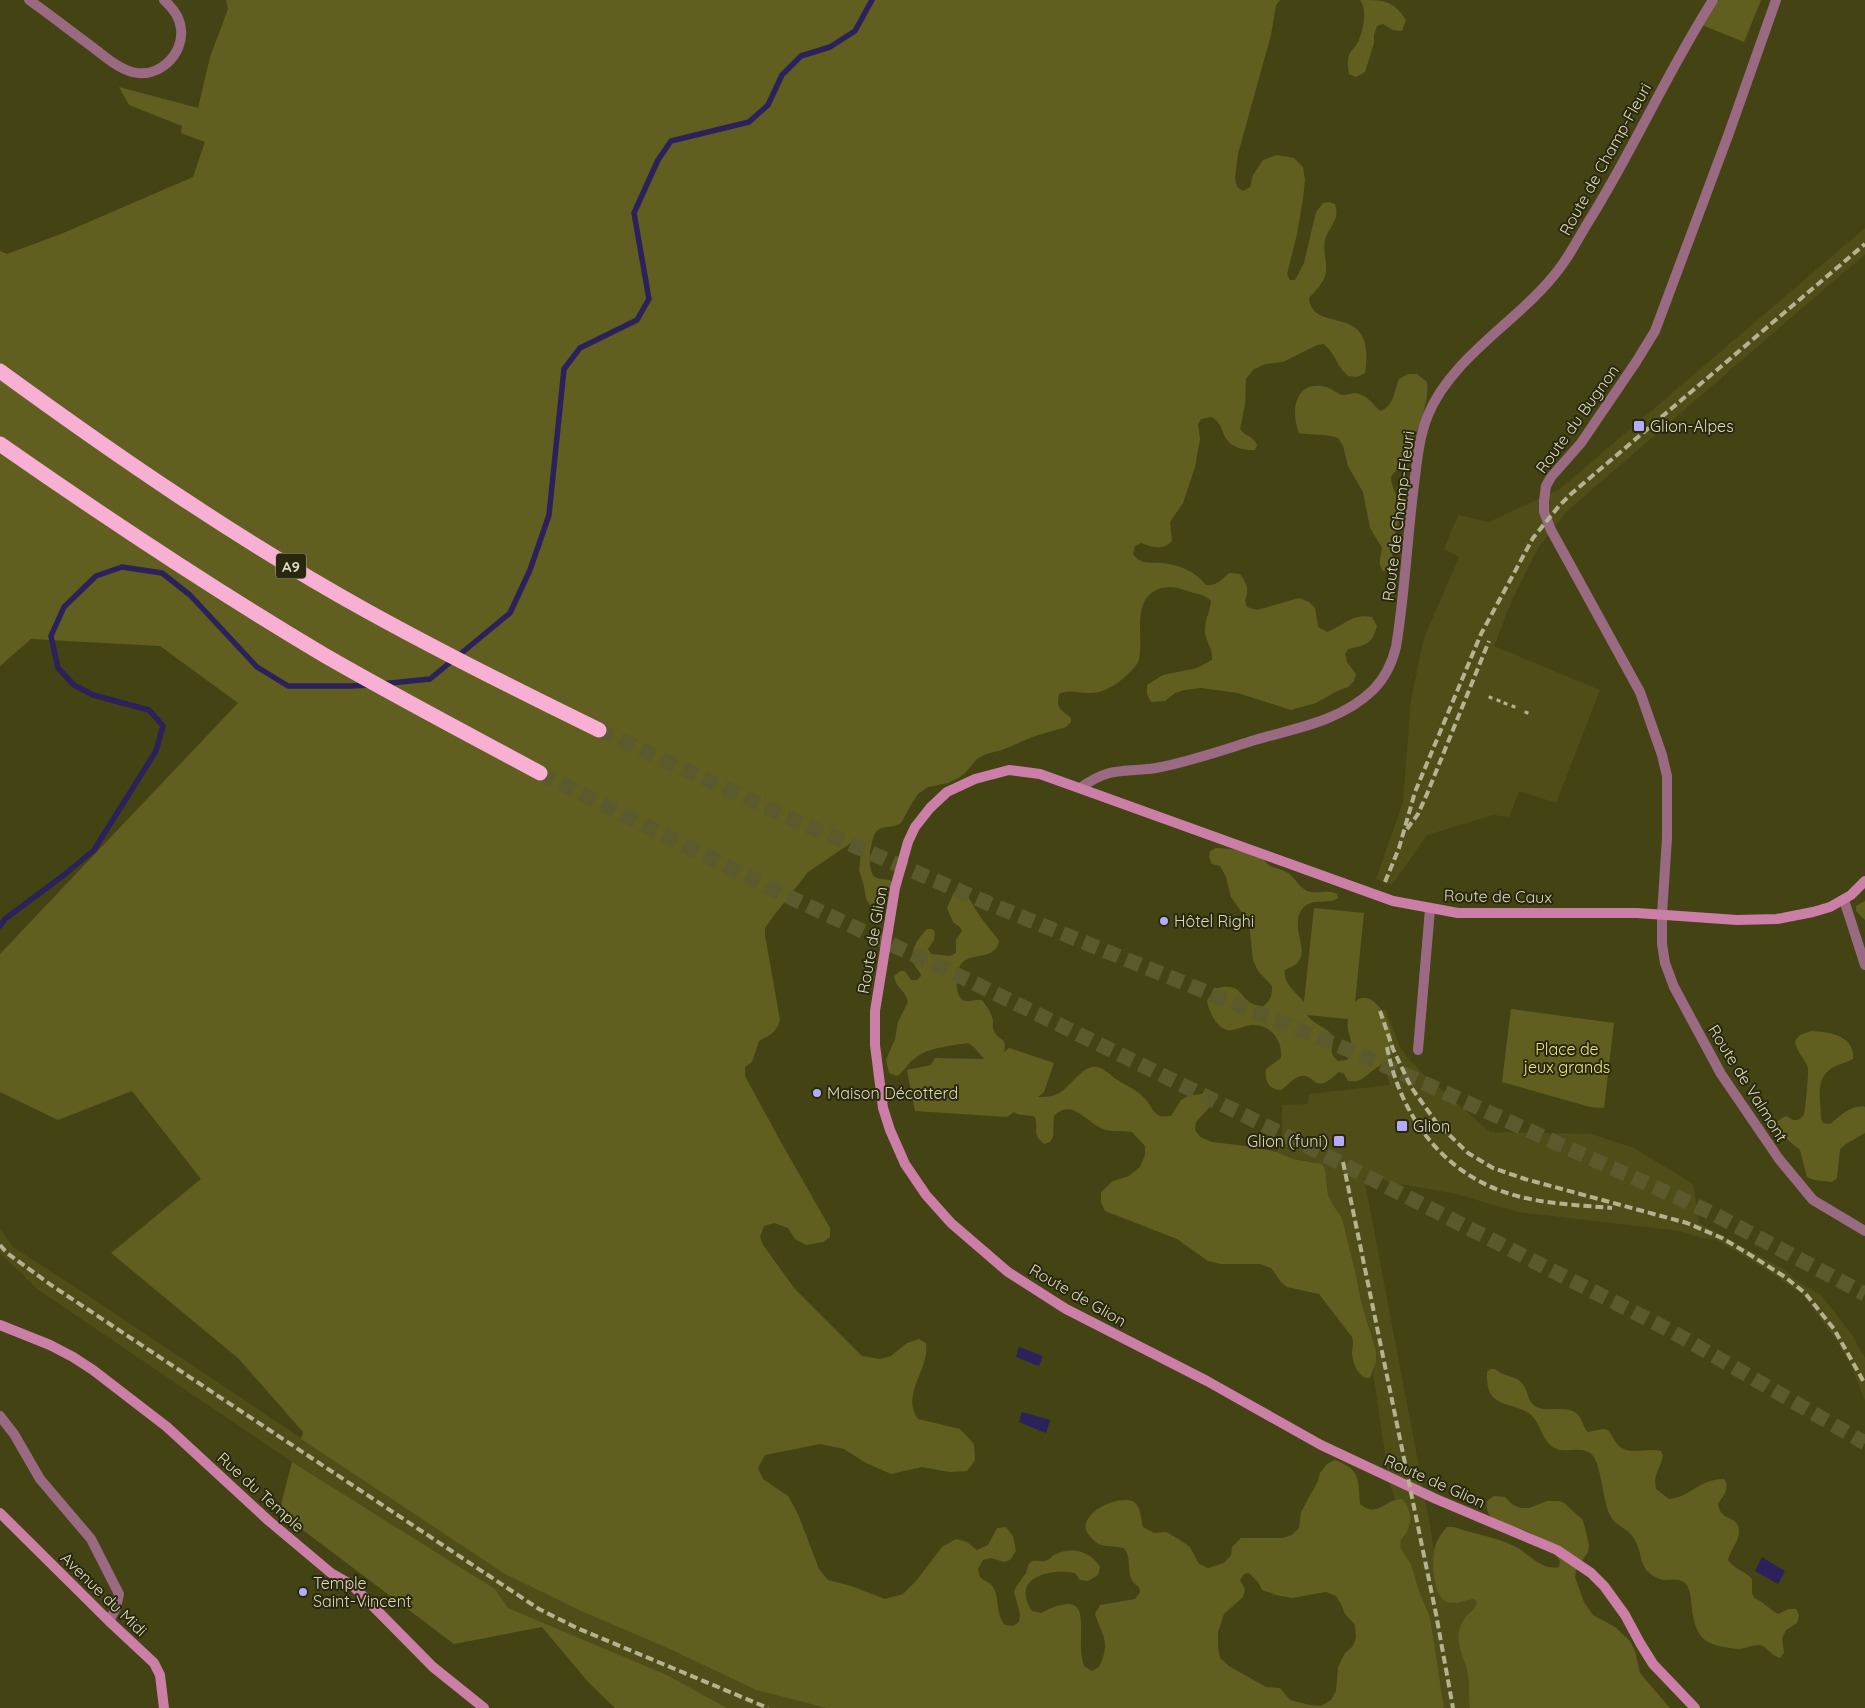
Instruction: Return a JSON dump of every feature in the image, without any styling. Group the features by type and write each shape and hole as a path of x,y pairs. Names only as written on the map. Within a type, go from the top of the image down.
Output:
{"highway":[{"name":"A9","path":"0,370 144,472 301,572 366,610 432,645 599,730"},
{"path":"0,444 76,497 235,601 334,660 540,773"}],"street":[{"path":"29,0 114,63 131,72 143,73 155,71 166,65 175,55 179,44 181,34 179,22 174,11 164,0"},
{"name":"Route de Champ-Fleuri","path":"1080,788 1095,778 1113,771 1156,768 1329,718 1351,708 1368,695 1379,683 1390,664 1396,647 1417,462 1423,429 1433,403 1446,383 1559,270 1608,191 1689,38 1713,0"},
{"name":"Route du Bugnon","path":"1662,914 1666,847 1667,776 1662,755 1640,692 1548,523 1544,512 1545,491 1551,478 1581,442 1636,362 1655,330 1729,133 1776,0"},
{"name":"Route de Glion","path":"1080,788 1040,774 1009,770 975,778 947,792 930,808 915,827 908,842 895,888 875,1011 875,1045 883,1108 890,1130 905,1164 926,1195 951,1224 1008,1272 1066,1309 1207,1381 1322,1445 1421,1492 1557,1550 1591,1573 1614,1598 1653,1664 1695,1708"},
{"name":"Route de Caux","path":"1080,788 1393,901 1458,913 1662,914 1737,920 1777,919 1813,912 1844,900 1865,881"},
{"path":"1844,900 1865,965"},
{"path":"1418,1050 1430,909"},
{"name":"Route de Valmont","path":"1662,914 1662,944 1669,974 1721,1074 1778,1160 1813,1200 1865,1231"},
{"name":"Rue du Temple","path":"0,1324 73,1357 93,1370 167,1427 269,1521 331,1572 352,1584 433,1666 484,1708"},
{"path":"0,1416 14,1434 40,1479 91,1539 119,1594 117,1605 108,1621"},
{"name":"Avenue du Midi","path":"0,1513 108,1621 154,1663 160,1675 164,1708"}],"shaded area":[{"path":"1865,228 1865,254 1567,511 1538,548 1512,600 1494,646 1600,690 1556,803 1519,791 1509,817 1493,815 1427,835 1392,885 1376,879 1403,802 1411,700 1424,638 1459,557 1444,549 1458,515 1489,522 1560,489"},
{"path":"1374,1010 1386,1010 1400,1047 1407,1057 1422,1073 1490,1132 1591,1134 1634,1148 1693,1184 1699,1223 1782,1268 1803,1285 1821,1295 1852,1335 1865,1358 1865,1401 1853,1370 1837,1341 1803,1295 1764,1268 1715,1239 1701,1238 1680,1231 1518,1212 1456,1194 1389,1182 1376,1176 1364,1178 1426,1504 1434,1549 1433,1566 1453,1603 1475,1599 1477,1603 1474,1610 1463,1620 1465,1665 1468,1677 1470,1708 1444,1708 1430,1617 1419,1591 1411,1564 1400,1547 1401,1540 1407,1532 1402,1499 1395,1499 1389,1480 1373,1372 1376,1362 1376,1351 1361,1301 1342,1218 1328,1195 1325,1169 1315,1162 1293,1159 1277,1152 1282,1135 1282,1105 1308,1104 1309,1094 1390,1085 1382,1062"},
{"path":"0,1229 14,1248 505,1574 581,1611 672,1650 756,1690 826,1708 727,1708 667,1675 508,1608 495,1589 292,1462 37,1289 0,1253"},
{"path":"1019,1347 1043,1356 1039,1366 1016,1357"},
{"path":"1022,1412 1050,1420 1046,1433 1019,1422"},
{"path":"1762,1557 1785,1571 1778,1584 1755,1571"}],"green space":[{"path":"226,0 1280,0 1276,5 1271,35 1238,154 1235,178 1237,187 1243,191 1250,187 1253,175 1263,160 1277,155 1294,158 1303,167 1305,180 1303,199 1287,274 1290,280 1295,280 1304,263 1316,212 1323,203 1335,204 1336,218 1325,242 1325,276 1309,298 1313,309 1321,316 1354,327 1362,335 1366,350 1365,373 1357,377 1348,376 1324,344 1317,345 1283,362 1266,364 1254,369 1246,379 1245,404 1240,429 1255,442 1257,445 1255,450 1233,446 1226,438 1221,426 1212,417 1201,419 1198,424 1200,439 1195,467 1183,503 1170,522 1172,541 1161,547 1153,547 1141,543 1135,546 1133,554 1139,560 1149,563 1180,567 1197,576 1206,585 1216,583 1229,573 1240,574 1247,586 1245,600 1247,607 1257,610 1299,598 1309,602 1315,608 1318,627 1327,632 1349,620 1365,616 1372,617 1377,626 1375,632 1370,641 1348,649 1345,654 1347,662 1356,674 1354,681 1348,687 1316,703 1291,710 1238,693 1201,688 1175,693 1165,701 1151,702 1147,694 1147,685 1163,675 1197,668 1212,660 1211,649 1205,633 1211,601 1202,595 1178,588 1162,588 1152,593 1145,600 1140,620 1140,653 1138,662 1132,670 1113,686 1101,691 1092,693 1070,691 1059,694 1059,706 1071,718 1071,722 1066,727 986,754 977,759 960,777 948,783 928,787 918,794 901,823 882,828 876,832 871,848 870,862 872,874 880,879 890,880 892,883 891,887 879,893 874,903 870,905 866,899 859,870 862,844 859,841 854,841 808,872 772,918 765,928 765,935 780,1020 770,1035 759,1041 752,1062 745,1067 745,1076 830,1228 830,1237 823,1242 806,1245 795,1239 788,1228 774,1223 764,1226 760,1237 763,1245 795,1289 862,1356 880,1359 891,1356 907,1343 919,1339 926,1343 924,1363 912,1400 913,1410 918,1419 960,1429 974,1444 975,1460 967,1471 950,1472 922,1467 891,1474 866,1463 844,1449 820,1444 765,1455 758,1468 763,1479 788,1496 798,1514 819,1569 828,1580 851,1586 885,1599 903,1594 916,1581 942,1547 956,1539 967,1542 977,1550 988,1545 997,1528 1006,1527 1013,1536 1016,1551 1010,1560 1004,1562 991,1558 983,1560 978,1569 980,1577 990,1584 995,1591 1000,1616 1005,1625 1013,1626 1019,1622 1020,1614 1014,1592 1032,1561 1046,1561 1060,1552 1067,1551 1080,1552 1091,1557 1100,1567 1098,1575 1088,1581 1080,1580 1075,1573 1054,1572 1044,1574 1029,1583 1026,1590 1026,1600 1032,1611 1041,1613 1059,1605 1071,1604 1078,1609 1081,1654 1084,1666 1092,1671 1099,1667 1105,1651 1104,1640 1095,1614 1100,1605 1135,1599 1140,1592 1139,1587 1131,1579 1127,1553 1124,1548 1101,1545 1089,1535 1086,1528 1087,1521 1092,1514 1109,1503 1127,1500 1134,1502 1139,1510 1143,1527 1154,1533 1166,1532 1180,1540 1190,1547 1199,1564 1208,1568 1224,1563 1231,1555 1232,1547 1241,1538 1282,1538 1292,1535 1299,1528 1301,1512 1318,1481 1320,1473 1327,1464 1335,1460 1354,1472 1358,1482 1360,1504 1366,1508 1377,1509 1391,1501 1402,1499 1407,1505 1411,1518 1407,1532 1401,1540 1400,1547 1411,1564 1419,1591 1430,1617 1444,1708 826,1708 756,1690 672,1650 581,1611 505,1574 301,1439 303,1432 239,1359 111,1253 201,1179 132,1091 58,1120 0,1092 0,954 238,703 160,646 31,639 0,666 0,251 7,254 61,234 193,177 205,142 181,133 182,126 129,105 119,87 198,108 210,57 228,9","holes":["1249,1573 1258,1582 1262,1590 1292,1598 1326,1592 1336,1596 1345,1614 1355,1625 1356,1638 1353,1646 1345,1653 1338,1667 1336,1691 1331,1700 1321,1706 1290,1700 1280,1688 1266,1687 1229,1666 1220,1658 1218,1632 1224,1614 1243,1597 1245,1589 1240,1580 1244,1574"]},
{"path":"1360,0 1387,2 1397,8 1406,20 1402,31 1393,30 1383,24 1377,26 1365,72 1356,77 1349,74 1348,62 1349,55 1358,42 1363,27 1364,9"},
{"path":"1719,0 1761,0 1744,42 1702,25"},
{"path":"1408,374 1417,374 1427,382 1427,392 1422,418 1404,458 1391,477 1392,486 1400,506 1400,515 1392,545 1393,562 1390,571 1383,571 1380,563 1382,548 1370,528 1363,492 1348,466 1343,446 1338,438 1333,436 1299,433 1296,424 1295,407 1301,392 1316,386 1328,388 1342,395 1355,393 1363,395 1380,411 1385,409 1391,402 1399,379"},
{"path":"1216,848 1251,853 1270,866 1288,873 1308,891 1316,893 1333,892 1337,894 1338,898 1330,901 1313,902 1305,906 1300,913 1298,928 1302,950 1301,957 1297,963 1285,970 1285,975 1290,987 1304,1002 1314,908 1364,913 1355,1002 1363,998 1371,1000 1378,1006 1389,1026 1393,1048 1390,1056 1364,1078 1358,1081 1348,1081 1344,1074 1339,1072 1324,1083 1319,1084 1306,1076 1301,1076 1295,1078 1281,1090 1277,1090 1268,1084 1266,1073 1266,1069 1281,1058 1280,1046 1274,1035 1265,1027 1259,1025 1228,1030 1215,1021 1207,1001 1214,989 1232,987 1237,989 1248,1001 1262,1007 1270,998 1272,986 1258,971 1253,960 1249,923 1231,897 1226,877 1220,866 1212,864 1209,857 1210,851","holes":["1307,1015 1348,1019 1351,1043 1350,1053 1347,1060 1338,1061 1332,1052 1333,1036"]},
{"path":"961,890 965,892 979,915 999,941 994,951 969,959 961,964 957,980 958,992 965,1001 982,1000 991,1015 994,1032 1005,1044 1004,1052 1009,1048 1054,1063 1044,1092 1038,1097 1057,1094 1086,1069 1092,1067 1102,1069 1136,1091 1161,1116 1171,1116 1181,1100 1188,1096 1214,1092 1218,1098 1196,1122 1195,1130 1200,1137 1212,1142 1254,1147 1277,1152 1293,1159 1322,1164 1325,1169 1328,1195 1342,1218 1361,1301 1376,1351 1376,1362 1370,1378 1366,1378 1357,1370 1352,1354 1352,1337 1319,1294 1287,1287 1271,1268 1260,1264 1221,1264 1208,1261 1177,1239 1105,1211 1101,1202 1101,1192 1113,1181 1129,1176 1140,1167 1145,1155 1145,1146 1132,1132 1105,1130 1073,1110 1067,1109 1054,1116 1053,1137 1050,1142 1044,1144 1036,1134 1036,1121 1035,1117 1032,1116 1014,1112 1007,1117 915,1111 907,1070 931,1065 935,1058 984,1059 968,1043 926,1052 912,1061 897,1076 889,1073 886,1060 895,1039 898,1022 908,1002 894,976 900,971 905,971 911,980 917,980 921,976 912,956 917,941 927,929 932,929 935,932 934,940 928,949 931,954 950,956 956,953 956,940 962,931 953,922 947,908 954,892"},
{"path":"1865,901 1865,920 1856,911 1856,906"},
{"name":"Place de jeux grands","path":"1511,1009 1614,1023 1604,1108 1590,1107 1502,1082"},
{"path":"1811,1031 1840,1036 1850,1045 1853,1051 1853,1059 1832,1068 1823,1078 1820,1098 1821,1119 1823,1123 1830,1124 1855,1107 1865,1107 1865,1133 1840,1149 1837,1178 1832,1182 1814,1180 1807,1177 1800,1150 1779,1133 1776,1122 1786,1116 1793,1120 1798,1120 1804,1114 1808,1068 1797,1049 1795,1041 1800,1035"},
{"path":"1490,1369 1495,1369 1519,1380 1524,1386 1530,1401 1535,1406 1576,1413 1588,1432 1608,1430 1617,1444 1627,1450 1661,1451 1663,1456 1656,1475 1655,1484 1656,1489 1669,1499 1677,1498 1708,1482 1724,1479 1727,1486 1718,1504 1722,1514 1735,1522 1739,1530 1738,1538 1728,1560 1752,1579 1754,1598 1778,1614 1789,1609 1796,1609 1799,1615 1797,1623 1786,1630 1782,1638 1784,1653 1780,1658 1761,1645 1734,1649 1712,1644 1703,1638 1699,1634 1695,1623 1690,1594 1685,1583 1679,1580 1660,1579 1647,1571 1633,1537 1611,1517 1594,1457 1582,1450 1561,1450 1552,1447 1529,1413 1497,1401 1490,1392 1487,1382 1487,1372"},
{"path":"292,1462 495,1589 508,1608 667,1675 727,1708 615,1708 589,1683 542,1627 454,1644 279,1512"},
{"path":"1494,1496 1505,1497 1513,1505 1521,1508 1529,1508 1547,1501 1559,1501 1564,1503 1583,1520 1589,1545 1588,1552 1576,1570 1575,1577 1584,1602 1593,1615 1615,1627 1630,1641 1635,1651 1640,1673 1670,1708 1470,1708 1467,1670 1460,1649 1458,1635 1463,1621 1477,1603 1474,1599 1450,1603 1442,1599 1436,1586 1433,1569 1435,1547 1440,1536 1447,1527 1454,1527 1507,1543 1546,1566 1559,1567 1560,1561 1547,1546 1531,1533 1502,1523 1490,1516 1487,1509 1487,1501"}],"waterway":[{"path":"381,684 430,679 510,613 530,570 549,515 564,369 580,348 637,320 649,299 634,213 658,160 671,141 749,122 768,105 782,75 801,56 830,47 855,31 872,0"},
{"path":"0,926 5,919 94,850 156,751 163,726 149,710 93,695 74,685 58,668 51,636 64,607 96,576 122,567 162,573 190,595 257,667 288,686 370,685"}],"tunnel":[{"path":"599,730 803,824 990,904 1366,1057 1712,1213 1865,1294"},
{"path":"540,773 787,896 966,979 1315,1150 1671,1331 1865,1443"}],"railway":[{"path":"1385,882 1399,848 1415,792 1481,634 1533,538 1571,494 1865,244"},
{"path":"1407,829 1418,814 1427,794 1489,641"},
{"path":"1380,1011 1393,1049 1411,1087 1436,1122 1468,1153 1493,1168 1525,1179 1687,1223 1722,1238 1785,1277 1805,1293 1834,1329 1865,1384"},
{"path":"1387,1047 1393,1072 1402,1096 1414,1118 1428,1138 1464,1172 1486,1184 1522,1197 1561,1204 1612,1208"},
{"path":"1343,1162 1436,1614 1453,1708"},
{"path":"0,1245 7,1253 51,1285 539,1609 577,1628 768,1708"}],"place":[{"name":"Glion-Alpes","path":"1639,426"},
{"name":"Hôtel Righi","path":"1164,921"},
{"name":"Maison Décotterd","path":"817,1093"},
{"name":"Glion","path":"1402,1126"},
{"name":"Glion (funi)","path":"1339,1141"},
{"name":"Temple Saint-Vincent","path":"303,1592"}]}
